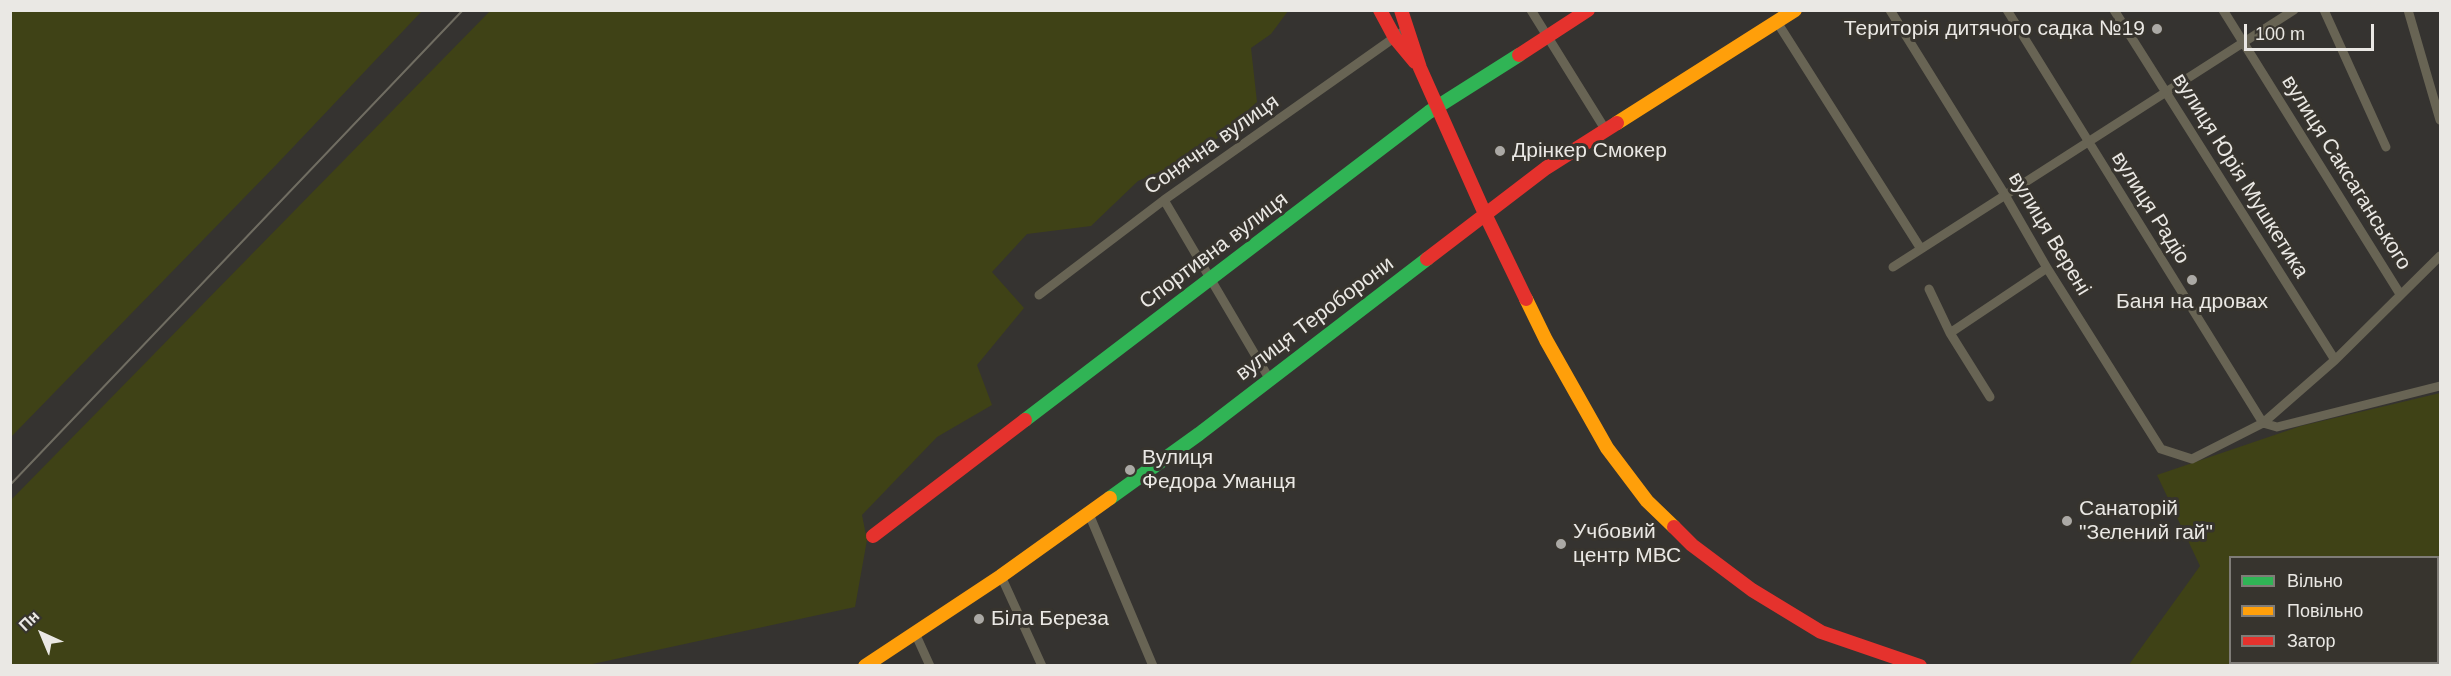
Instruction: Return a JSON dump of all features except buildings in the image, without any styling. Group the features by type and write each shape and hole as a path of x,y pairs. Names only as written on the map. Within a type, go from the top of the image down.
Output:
{"main road":[{"path":"1380,10 1395,38 1420,68"},
{"path":"1401,10 1420,68 1439,106 1485,214 1546,340 1607,448 1647,501 1692,545 1752,590 1821,632 1920,666"},
{"name":"Спортивна вулиця","path":"873,536 1439,106 1588,10"},
{"name":"вулиця Тероборони","path":"865,666 1001,576 1089,514 1270,380 1538,174 1605,129 1795,10"}],"street":[{"path":"1531,10 1605,129"},
{"name":"вулиця Верені","path":"1890,10 2006,195 2047,268 2161,449 2192,459 2264,423"},
{"name":"вулиця Радіо","path":"2007,10 2264,423"},
{"name":"вулиця Юрія Мушкетика","path":"2114,10 2335,360"},
{"name":"вулиця Саксаганського","path":"2223,10 2400,294"},
{"path":"1893,267 2294,10"},
{"path":"2324,10 2386,147"},
{"path":"2408,10 2440,120"},
{"path":"1777,22 1921,249"},
{"name":"Сонячна вулиця","path":"1039,295 1164,201 1408,28"},
{"path":"1164,201 1270,380"},
{"path":"2264,423 2335,360 2440,256"},
{"path":"1950,333 2047,268"},
{"path":"1929,289 1950,333 1990,397"},
{"path":"2264,423 2277,427 2440,386"},
{"path":"1089,514 1153,666"},
{"path":"1001,576 1042,666"},
{"path":"915,633 930,666"}],"green space":[{"path":"11,10 422,11 277,164 11,437"},
{"path":"490,11 1288,11 1271,34 1251,48 1257,102 1199,155 1138,181 1091,226 1027,234 992,272 1024,308 977,365 992,405 937,437 862,515 867,540 855,607 588,665 11,665 11,500"},
{"path":"2440,393 2440,665 2128,666 2200,566 2157,475 2301,426"}],"railway":[{"path":"10,485 463,10"}],"traffic: fast":[{"path":"1025,420 1429,112 1519,55"},
{"path":"1110,498 1199,434 1427,259"}],"traffic: slow":[{"path":"1617,123 1795,10"},
{"path":"1526,299 1546,340 1607,448 1647,501 1674,527"},
{"path":"865,666 1001,576 1110,498"}],"traffic: jam":[{"path":"1380,10 1395,38 1415,62"},
{"path":"1401,10 1420,68 1485,214 1526,299"},
{"path":"1519,55 1588,10"},
{"path":"1427,259 1546,168 1617,123"},
{"path":"873,536 1025,420"},
{"path":"1674,527 1692,545 1752,590 1821,632 1920,666"}],"place":[{"name":"Територія дитячого садка №19","path":"2157,29"},
{"name":"Дрінкер Смокер","path":"1500,151"},
{"name":"Баня на дровах","path":"2192,280"},
{"name":"Вулиця Федора Уманця","path":"1130,470"},
{"name":"Санаторій \"Зелений гай\"","path":"2067,521"},
{"name":"Учбовий центр МВС","path":"1561,544"},
{"name":"Біла Береза","path":"979,619"}]}
